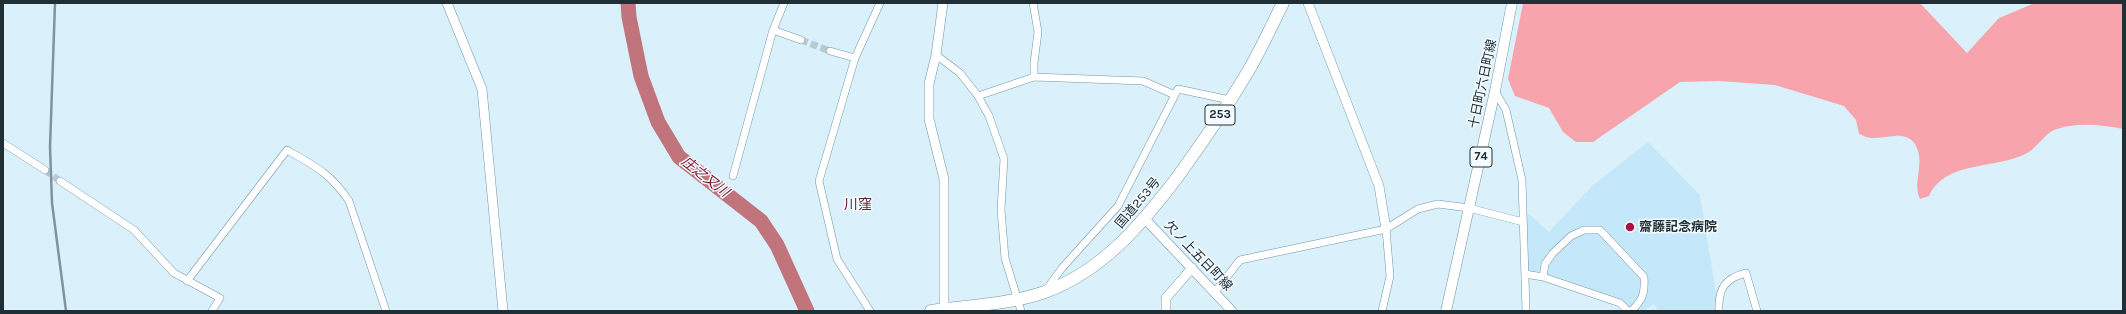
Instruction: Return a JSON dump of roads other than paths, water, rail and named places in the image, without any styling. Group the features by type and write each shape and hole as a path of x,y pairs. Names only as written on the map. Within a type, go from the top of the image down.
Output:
{"highway":[{"name":"国道253号","path":"931,311 1016,298 1044,292 1081,275 1122,244 1145,220 1189,161 1230,100 1250,67 1283,3"}],"main road":[{"name":"十日町六日町線","path":"1446,311 1495,91 1512,3"}],"street":[{"path":"448,3 482,89 503,311"},
{"path":"733,176 773,30 784,3"},
{"path":"870,311 837,258 819,182 855,58 880,3"},
{"path":"943,3 936,55 929,84 929,119 944,179 944,309"},
{"path":"1033,3 1038,32 1034,63 1034,77"},
{"path":"1308,3 1379,186 1386,229 1390,276 1382,311"},
{"path":"773,30 800,40"},
{"path":"830,51 855,58"},
{"path":"936,55 960,73 978,96 989,116 1004,159 1000,210 1005,258 1021,311"},
{"path":"978,96 1034,77 1143,81 1175,95"},
{"path":"1044,292 1062,268 1118,206 1178,89 1230,100"},
{"path":"1495,91 1506,110 1522,180 1526,311"},
{"path":"3,143 45,170"},
{"path":"187,281 287,150 325,172 340,186 350,201 386,311"},
{"path":"60,181 134,230 174,273 220,298 212,311"},
{"path":"1215,292 1240,260 1386,229 1418,209 1438,204 1469,208 1523,222"},
{"name":"欠ノ上五日町線","path":"1145,220 1232,311"},
{"path":"1543,277 1545,264 1553,253 1571,236 1584,230 1600,230 1644,277 1641,302 1631,311"},
{"path":"1166,311 1166,298 1192,268"},
{"path":"1719,311 1718,299 1725,283 1736,276 1746,273 1756,311"},
{"path":"1525,274 1543,277 1620,303 1628,311"}],"waterway":[{"name":"庄之又川","path":"628,3 629,17 641,76 658,122 679,157 761,221 777,245 807,311"}],"tunnel":[{"path":"801,40 830,51"},
{"path":"45,170 60,181"}],"railway":[{"path":"55,3 50,147 52,203 66,311"}],"place":[{"name":"齋藤記念病院","path":"1630,227"}],"district":[{"name":"川窪","path":"858,205"}]}
